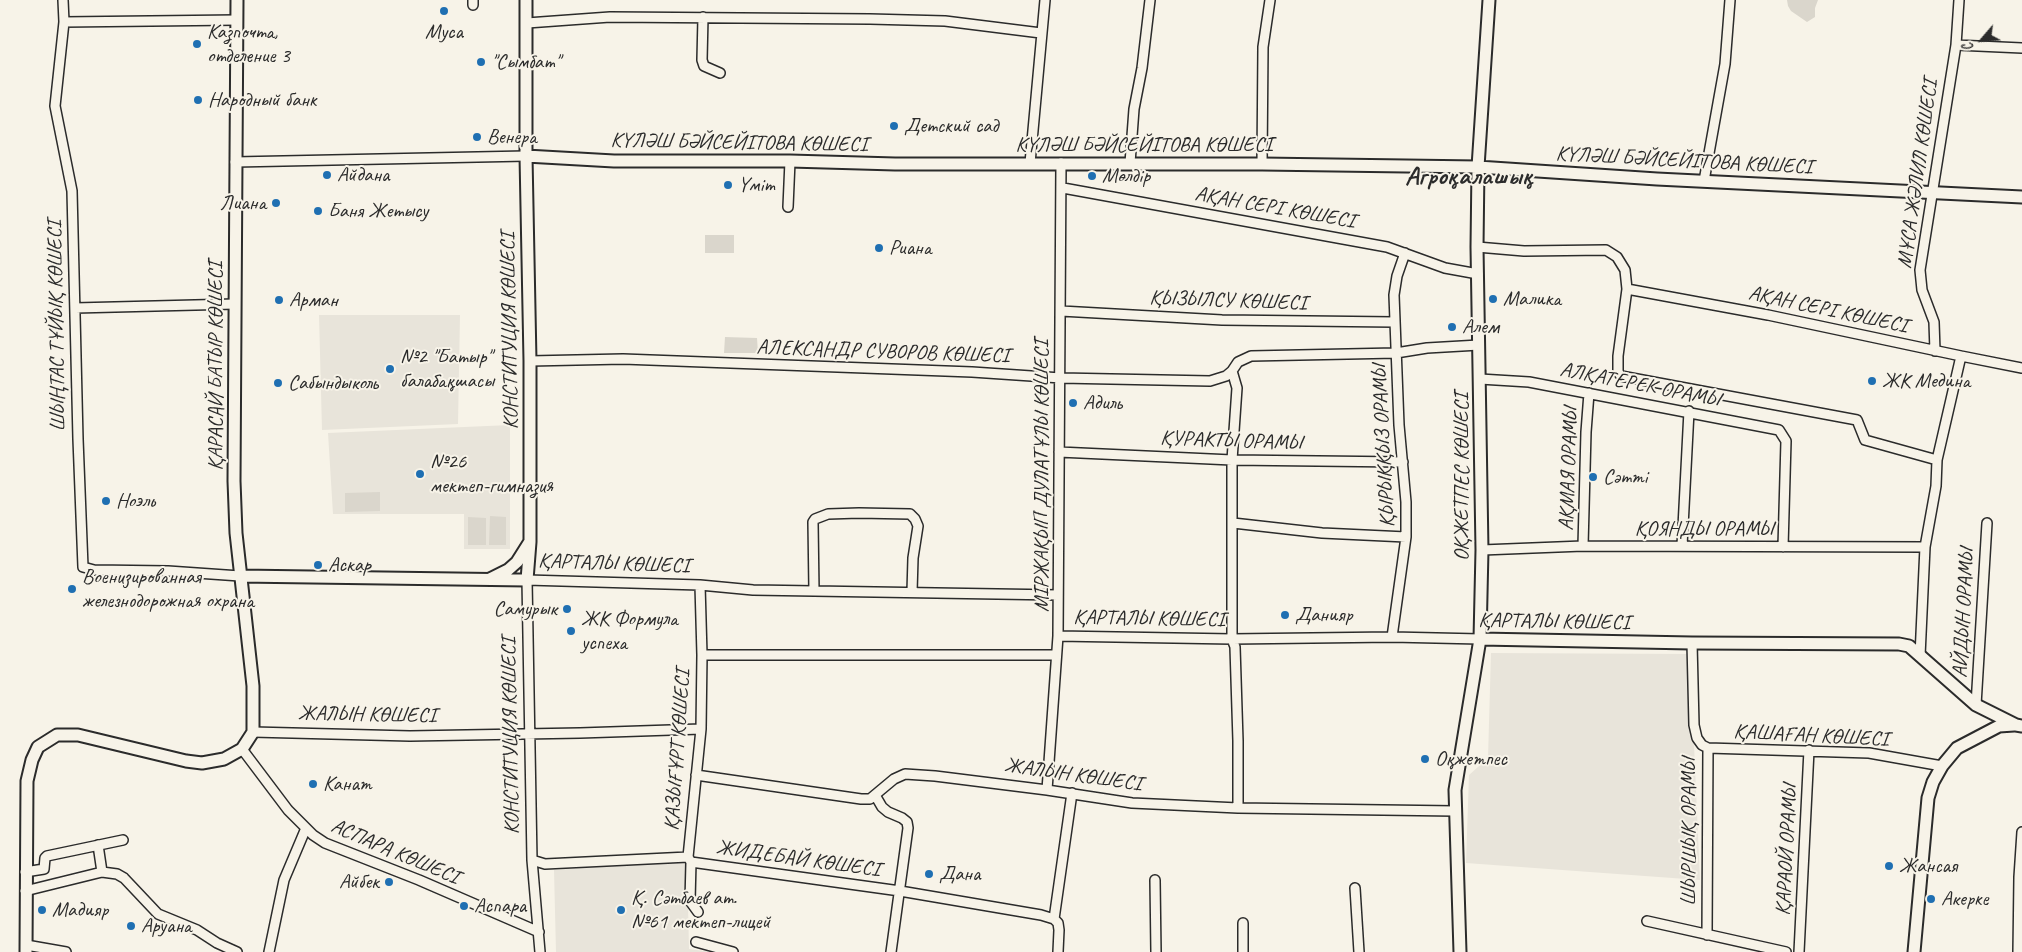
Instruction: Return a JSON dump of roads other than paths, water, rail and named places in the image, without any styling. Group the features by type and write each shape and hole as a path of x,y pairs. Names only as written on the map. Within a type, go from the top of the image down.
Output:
{"street":[{"name":"ШЫҢТАС ТҰЙЫҚ КӨШЕСІ","path":"64,0 64,22 55,106 72,191 83,567 94,570 168,571"},
{"name":"ҚАРАСАЙ БАТЫР КӨШЕСІ","path":"236,0 234,481 240,576 253,686 253,732"},
{"name":"КОНСТИТУЦИЯ КӨШЕСІ","path":"526,0 526,156 530,361 529,734 532,860 540,952"},
{"path":"1030,162 1045,0"},
{"path":"1130,163 1134,109 1142,68 1150,0"},
{"path":"1262,164 1263,48 1270,0"},
{"name":"ОҚЖЕТПЕС КӨШЕСІ","path":"1460,952 1455,811 1457,772 1480,639 1482,550 1477,248 1478,167 1489,0"},
{"path":"1704,181 1726,64 1730,0"},
{"name":"МҰСА ЖӘЛИЛ КӨШЕСІ","path":"1935,351 1934,322 1922,290 1920,270 1956,44 1959,0"},
{"path":"527,23 610,17 946,21 1041,33"},
{"path":"703,17 702,60 704,66 720,73"},
{"path":"64,22 236,20"},
{"path":"1956,44 2022,48"},
{"name":"КҮЛӘШ БӘЙСЕЙІТОВА КӨШЕСІ","path":"235,162 526,156 614,161 790,161 895,164 1030,162 1478,167 1704,181 2022,197"},
{"path":"788,207 790,161"},
{"name":"МІРЖАҚЫП ДУЛАТҰЛЫ КӨШЕСІ","path":"1047,790 1058,636 1062,163"},
{"name":"АҚАН СЕРІ КӨШЕСІ","path":"1063,188 1388,247 1444,268 1478,274"},
{"path":"1477,248 1524,251 1606,250 1617,257 1625,270 1627,289 1618,356 1618,368 1621,376 1857,420 1865,440 1937,460"},
{"name":"ҚЫРЫҚҚЫЗ ОРАМЫ","path":"1392,637 1406,537 1406,502 1394,322 1394,295 1397,276 1405,253"},
{"name":"АҚАН СЕРІ КӨШЕСІ","path":"1627,289 1768,315 2022,368"},
{"path":"75,308 235,304"},
{"name":"ҚЫЗЫЛСУ КӨШЕСІ","path":"1060,311 1222,320 1394,322"},
{"path":"1238,808 1235,647 1232,639 1232,460 1237,388 1232,371 1238,362 1250,356 1396,352 1427,348 1479,346"},
{"path":"1920,656 1926,547 1936,486 1937,460 1961,356"},
{"name":"АЛЕКСАНДР СУВОРОВ КӨШЕСІ","path":"530,361 623,359 972,372 1061,378 1210,381 1226,376 1232,371"},
{"name":"АЛҚАТЕРЕК ОРАМЫ","path":"1480,378 1530,382 1776,428 1783,434 1786,441 1784,547"},
{"name":"АҚМАЯ ОРАМЫ","path":"1584,546 1586,432 1589,393"},
{"path":"1682,546 1689,411"},
{"name":"ҚУРАКТЫ ОРАМЫ","path":"1059,452 1232,460 1402,462"},
{"path":"814,591 813,522 815,519 828,514 858,513 910,514 915,519 918,526 913,558 912,592"},
{"path":"1233,523 1322,533 1406,537"},
{"name":"АЙДЫН ОРАМЫ","path":"1976,706 1987,523"},
{"path":"488,580 508,570 517,562 530,542"},
{"name":"ҚОЯНДЫ ОРАМЫ","path":"1482,550 1584,546 1926,547"},
{"name":"ҚАРТАЛЫ КӨШЕСІ","path":"168,571 240,576 528,580 700,585 753,590 1058,595"},
{"name":"ҚАЗЫҒҰРТ КӨШЕСІ","path":"698,912 690,901 690,860 701,729 702,655 700,585"},
{"name":"ҚАРТАЛЫ КӨШЕСІ","path":"1058,636 1232,639 1392,637 1692,643 1899,644 1909,646 1976,706 2019,725"},
{"name":"ШЫРШЫҚ ОРАМЫ","path":"1692,643 1694,725 1697,738 1702,745 1708,748 1708,935"},
{"path":"702,655 1056,654"},
{"path":"1914,952 1928,798 1933,782 1942,766 1957,748 1999,726 2019,725"},
{"name":"ЖАЛЫН КӨШЕСІ","path":"253,732 410,736 701,729"},
{"path":"66,952 26,948 27,781 32,760 38,748 58,735 78,735 186,761 202,762 224,759 242,749 253,732"},
{"name":"ҚАШАҒАН КӨШЕСІ","path":"1708,748 1869,753 1942,766"},
{"name":"АСПАРА КӨШЕСІ","path":"242,749 288,810 313,835 324,843 419,880 539,932"},
{"name":"ҚАРАОЙ ОРАМЫ","path":"1799,952 1809,750"},
{"name":"ЖАЛЫН КӨШЕСІ","path":"875,795 894,779 905,774 1072,793 1132,803 1238,808 1455,811"},
{"path":"696,775 861,799 870,799 875,795"},
{"path":"1058,952 1059,930 1058,923 1054,919 1072,793"},
{"name":"ЖИДЕБАЙ КӨШЕСІ","path":"875,795 882,807 907,822 891,952"},
{"path":"269,952 284,880 306,828"},
{"path":"2018,952 2021,915 2019,877 2022,832"},
{"path":"47,885 44,858 47,856 123,840"},
{"path":"98,845 102,872"},
{"name":"ЖИДЕБАЙ КӨШЕСІ","path":"532,860 545,864 690,860 900,891 1041,914 1054,919"},
{"path":"25,872 44,869"},
{"path":"25,891 102,872 121,875 158,914 189,926 217,943 237,952"},
{"path":"1155,880 1156,952"},
{"path":"1356,888 1359,952"},
{"path":"1647,922 1786,952"},
{"path":"1242,952 1243,923"},
{"path":"696,942 733,952"}],"place":[{"name":"Муса","path":"444,11"},
{"name":"Казпочта, отделение 3","path":"197,44"},
{"name":"\"Сымбат\"","path":"481,62"},
{"name":"Народный банк","path":"198,100"},
{"name":"Детский сад","path":"894,126"},
{"name":"Венера","path":"477,137"},
{"name":"Айдана","path":"327,175"},
{"name":"Мөлдiр","path":"1092,176"},
{"name":"Үміт","path":"728,185"},
{"name":"Лиана","path":"276,203"},
{"name":"Баня Жетысу","path":"318,211"},
{"name":"Риана","path":"879,248"},
{"name":"Малика","path":"1493,299"},
{"name":"Арман","path":"279,300"},
{"name":"Алем","path":"1452,327"},
{"name":"№2 \"Батыр\" балабақшасы","path":"390,369"},
{"name":"ЖК Медина","path":"1872,381"},
{"name":"Сабындыколь","path":"278,383"},
{"name":"Адиль","path":"1073,403"},
{"name":"№26 мектеп-гимназия","path":"420,474"},
{"name":"Сәттi","path":"1593,477"},
{"name":"Ноэль","path":"106,501"},
{"name":"Аскар","path":"318,565"},
{"name":"Военизированная железнодорожная охрана","path":"72,589"},
{"name":"Самурык","path":"567,609"},
{"name":"Данияр","path":"1285,615"},
{"name":"ЖК Формула успеха","path":"571,631"},
{"name":"Оқжетпес","path":"1425,759"},
{"name":"Канат","path":"313,784"},
{"name":"Жансая","path":"1889,866"},
{"name":"Дана","path":"929,874"},
{"name":"Айбек","path":"389,882"},
{"name":"Акерке","path":"1931,899"},
{"name":"Аспара","path":"464,906"},
{"name":"Мадияр","path":"42,910"},
{"name":"Қ. Сәтбаев ат. №61 мектеп-лицей","path":"621,910"},
{"name":"Аруана","path":"131,926"}],"district":[{"name":"Агроқалашық","path":"1469,177"}]}
